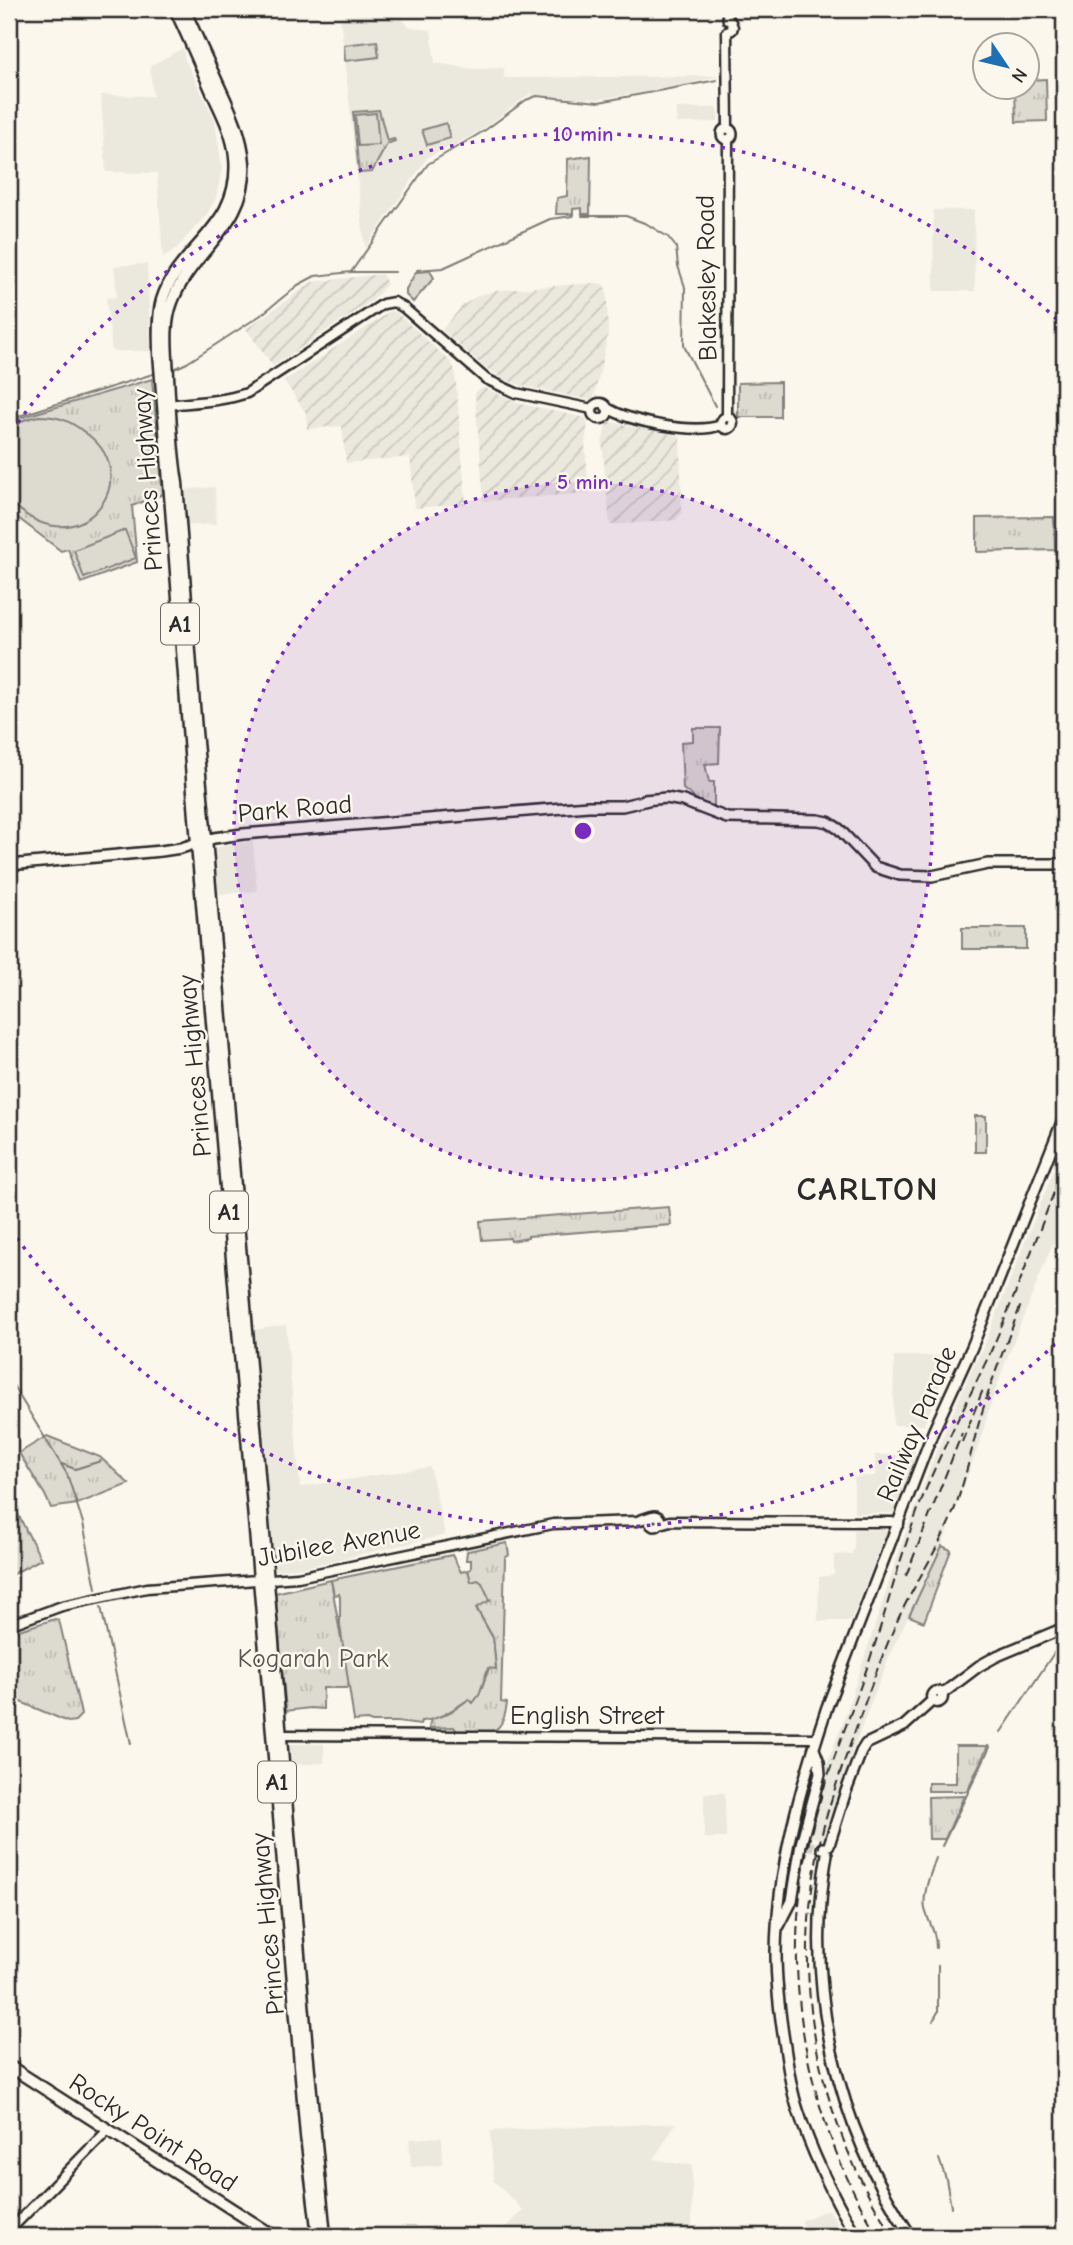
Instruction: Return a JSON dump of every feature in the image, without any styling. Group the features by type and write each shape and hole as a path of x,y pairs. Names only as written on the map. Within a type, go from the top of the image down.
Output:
{"main road":[{"name":"Princes Highway","path":"175,9 230,133 236,172 232,193 222,216 177,273 161,301 159,354 197,742 202,841 316,2236"},
{"name":"Princes Highway","path":"166,405 170,307 186,276 229,220 239,200 244,174 242,144 235,121 184,9"},
{"name":"Park Road","path":"9,865 171,850 243,834 673,799 727,818 828,822 847,836 875,867 900,875 942,874 979,864 1064,864"},
{"name":"Railway Parade","path":"856,2236 834,2197 797,2108 780,2019 776,1960 779,1904 787,1848 817,1738 933,1432 972,1346 1064,1117"},
{"name":"Princes Highway","path":"264,1580 281,1735 321,2204 326,2236"},
{"path":"911,2236 867,2160 843,2097 832,2051 823,1980 820,1902 826,1849 866,1744 904,1726 933,1700 934,1692 942,1694 997,1656 1064,1628"},
{"name":"Railway Parade","path":"778,1929 793,1896 820,1774 814,1749"},
{"path":"779,1904 787,1904 793,1896"},
{"name":"Rocky Point Road","path":"9,2066 274,2236"}],"street":[{"name":"Blakesley Road","path":"629,417 666,427 704,428 721,425 726,429 732,428 733,422 727,417 728,139 733,132 727,128 727,32 733,27 728,20 726,9"},
{"path":"166,405 220,400 247,393 383,304 394,302 486,379 516,393 592,409"},
{"path":"592,409 599,403 629,417"},
{"path":"605,417 606,407"},
{"path":"592,409 596,418 629,417"},
{"name":"Jubilee Avenue","path":"9,1625 62,1606 147,1588 314,1575 553,1524 655,1520 899,1524"},
{"name":"English Street","path":"281,1735 817,1738"},
{"path":"9,2231 108,2129"}],"shaded area":[{"path":"374,9 397,9 410,27 431,30 435,63 473,69 504,68 504,78 718,76 677,87 599,99 531,96 531,93 480,131 428,157 365,248 340,16 374,13"},
{"path":"183,48 185,60 215,120 222,169 216,198 207,214 176,249 163,258 157,173 106,172 101,95 153,96 150,66"},
{"path":"677,108 718,108 718,122 677,123"},
{"path":"933,210 974,210 975,291 934,291"},
{"path":"147,264 151,351 112,351 106,298 117,297 114,266"},
{"path":"382,274 387,284 373,300 273,366 246,329 312,282"},
{"path":"603,284 607,291 608,335 594,397 590,400 523,386 503,379 483,366 442,330 463,305 479,295 500,290"},
{"path":"391,311 397,313 452,363 455,371 466,504 415,508 410,457 346,463 342,426 307,429 306,413 284,381"},
{"path":"484,388 522,404 586,418 589,493 484,501 475,395 477,390"},
{"path":"611,422 680,436 682,513 676,520 610,525 602,442 607,424"},
{"path":"215,487 216,524 185,526 182,490"},
{"path":"253,841 257,891 217,894 213,851 227,845"},
{"path":"1064,1144 1064,1215 1005,1363 942,1546 893,1648 870,1705 824,1839 807,1836 827,1763 903,1540 936,1452 983,1348"},
{"path":"286,1325 300,1487 430,1467 445,1535 305,1567 274,1568 254,1330"},
{"path":"894,1356 952,1356 924,1425 893,1425"},
{"path":"899,1443 914,1443 915,1458 893,1513 854,1513 854,1477 875,1476 875,1455 899,1455"},
{"path":"854,1530 887,1530 851,1621 818,1621 819,1577 834,1575 834,1555 851,1554 854,1549"},
{"path":"288,1744 324,1744 324,1763 290,1765"},
{"path":"704,1793 725,1793 726,1838 704,1838"},
{"path":"676,2123 654,2159 692,2165 692,2236 497,2236 523,2210 494,2181 490,2131"},
{"path":"442,2137 443,2165 411,2167 409,2139"},
{"path":"829,2209 845,2236 810,2236 801,2221"},
{"path":"711,2226 745,2226 745,2236 710,2236"}],"green space":[{"path":"578,9 619,9 619,17 579,17"},
{"path":"377,41 379,57 345,61 344,45"},
{"path":"1042,79 1046,79 1047,121 1016,122 1015,102 1042,102"},
{"path":"379,110 387,141 395,141 387,144 372,172 359,173 353,112"},
{"path":"376,113 379,145 358,146 355,115"},
{"path":"446,123 450,138 427,145 422,130"},
{"path":"591,156 590,214 582,214 582,208 573,209 573,214 556,214 557,198 567,196 568,159"},
{"path":"430,271 434,278 413,302 406,295 406,289 416,272"},
{"path":"152,379 163,494 132,506 137,562 81,583 68,549 61,551 9,511 9,421"},
{"path":"780,382 780,417 738,417 738,383"},
{"path":"38,416 59,418 76,426 104,453 110,474 107,494 96,512 78,523 57,526 33,519 9,499 9,432 24,420"},
{"path":"1054,517 1055,550 977,552 977,518"},
{"path":"125,530 136,558 84,578 74,550"},
{"path":"693,728 720,728 719,763 705,764 709,782 714,782 714,807 703,804 683,789 681,742 693,741"},
{"path":"962,928 1026,928 1026,949 962,949"},
{"path":"975,1116 986,1116 986,1152 975,1152"},
{"path":"669,1207 671,1225 528,1236 511,1241 510,1238 482,1240 480,1221"},
{"path":"47,1436 100,1457 129,1484 77,1504 51,1508 19,1453"},
{"path":"9,1497 41,1559 9,1576"},
{"name":"Kogarah Park","path":"507,1543 509,1555 505,1558 501,1702 507,1703 502,1722 498,1728 486,1733 458,1733 454,1727 429,1728 431,1719 448,1714 469,1699 472,1702 479,1695 489,1668 496,1668 493,1638 476,1607 490,1600 471,1583 468,1570 471,1569 471,1560 466,1560 467,1551"},
{"path":"942,1546 951,1550 924,1622 909,1616"},
{"path":"452,1555 461,1572 468,1570 471,1582 478,1580 482,1583 490,1600 476,1608 493,1638 496,1669 488,1668 479,1695 473,1703 469,1699 440,1716 421,1721 420,1725 354,1721 340,1625 340,1597 339,1594 334,1595 331,1580"},
{"name":"Kogarah Park","path":"331,1580 341,1639 340,1597 352,1586 367,1589 359,1600 353,1617 353,1634 368,1670 391,1700 399,1705 396,1712 371,1702 367,1706 354,1708 351,1683 348,1688 323,1688 323,1709 286,1711 275,1593"},
{"path":"55,1619 60,1624 81,1715 75,1721 68,1722 9,1697 9,1633"},
{"path":"956,1746 988,1746 967,1791 928,1791 928,1783 956,1783"},
{"path":"964,1796 945,1839 929,1839 928,1797"}],"waterway":[{"path":"351,272 428,164 484,131 526,100 537,96 599,102 717,80"},
{"path":"417,270 443,268 550,219 573,216"},
{"path":"582,216 626,216 647,224 668,237 676,247 678,266 685,287 684,346 715,406"},
{"path":"174,369 261,315 298,285 315,276 351,272 395,272"},
{"path":"9,419 153,374"},
{"path":"9,1379 67,1474 83,1523 96,1588"},
{"path":"62,1464 75,1469 101,1461"},
{"path":"101,1607 131,1744"},
{"path":"1001,1732 1062,1641"},
{"path":"942,1846 990,1747"},
{"path":"936,1858 924,1903 936,1948"},
{"path":"933,2021 938,2012 938,1965"},
{"path":"939,2159 951,2207"}],"tunnel":[{"path":"805,1845 822,1848"}],"railway":[{"path":"878,2236 832,2143 816,2094 805,2043 798,1992 797,1940 801,1889 810,1837 823,1790 872,1653 912,1525 935,1467 1001,1328 1064,1166"},
{"path":"893,2236 867,2192 846,2147 818,2054 808,1956 810,1907 820,1843 845,1759 895,1626 951,1518 985,1403 1022,1302"},
{"path":"962,1442 984,1387"},
{"path":"906,1576 962,1433"}],"district":[{"name":"CARLTON","path":"868,1189"}]}
